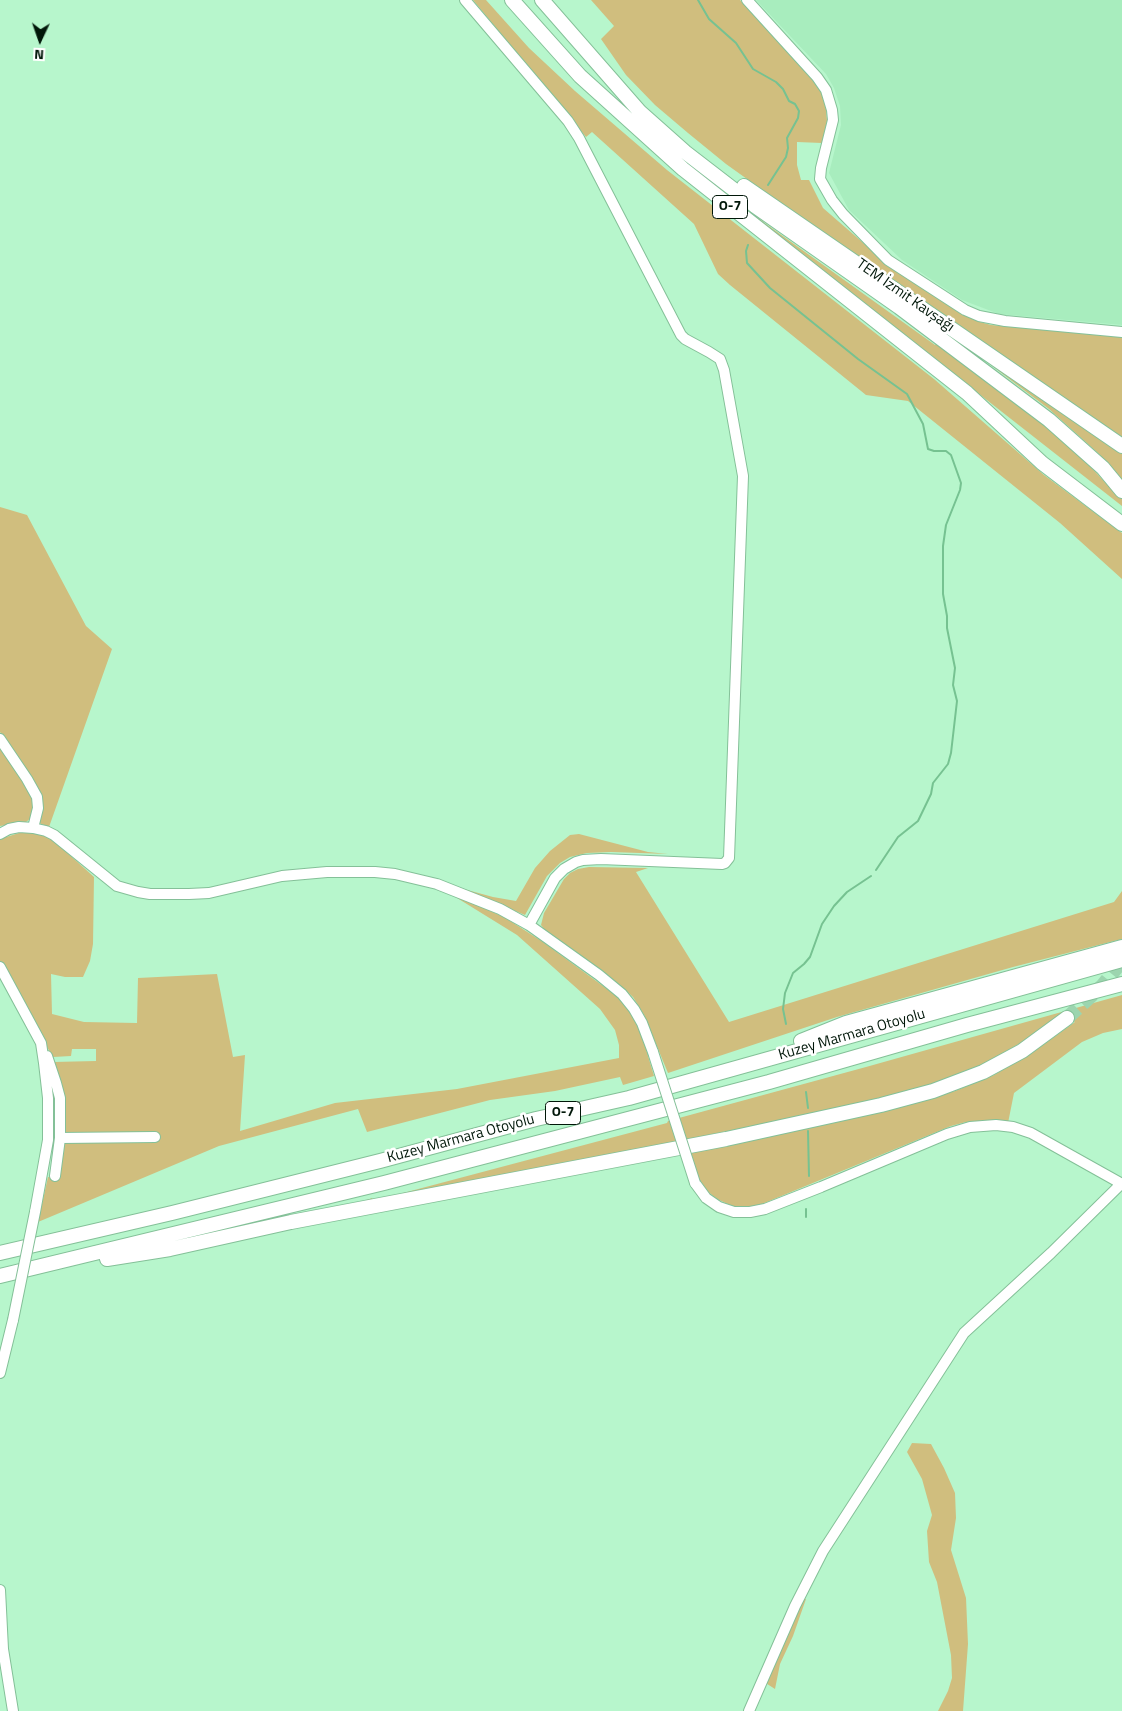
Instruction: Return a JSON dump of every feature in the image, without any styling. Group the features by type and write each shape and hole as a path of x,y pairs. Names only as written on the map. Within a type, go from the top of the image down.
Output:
{"highway":[{"name":"O-7","path":"512,0 580,76 683,169 967,394 1122,513"},
{"name":"O-7","path":"542,0 640,112 685,152"},
{"path":"685,152 755,206 899,308 1041,414 1103,468 1122,491"},
{"name":"TEM İzmit Kavşağı","path":"685,152 732,177 1122,446"},
{"path":"967,394 1042,463 1122,524"},
{"path":"734,1068 846,1023 1122,947"},
{"name":"Kuzey Marmara Otoyolu","path":"0,1253 380,1161 536,1119 629,1098 1122,960"},
{"name":"Kuzey Marmara Otoyolu","path":"0,1276 375,1186 760,1084 967,1025 1122,984"},
{"path":"0,1276 170,1249 290,1222 726,1139 881,1104 933,1091 983,1072 1022,1051 1067,1018"}],"street":[{"path":"465,0 568,120 584,147 681,335 720,359 724,370 743,476 729,858 725,864 601,859 576,862 564,869 555,878 529,925"},
{"path":"747,0 817,77 826,90 832,110 832,120 820,179 832,200 843,214 888,260 965,310 979,316 1005,321 1122,332"},
{"path":"0,739 37,797 38,808 34,828"},
{"path":"0,834 13,828 34,828 54,835 109,880 118,886 138,892 209,893 282,876 306,873 375,872 416,878 437,884 500,909 529,925 622,994 634,1009 642,1023 653,1052 695,1183 706,1198 719,1207 734,1212 750,1212 765,1209 947,1134 970,1127 996,1125 1013,1127 1031,1133 1122,1184 964,1334 823,1551 795,1606 749,1711"},
{"path":"0,967 41,1043 51,1065 60,1098 60,1138 55,1176"},
{"path":"0,1373 13,1320 46,1155 49,1120 41,1043"},
{"path":"60,1138 155,1137"},
{"path":"0,1590 3,1649 13,1711"}],"shaded area":[{"path":"473,0 486,0 529,48 575,91 667,170 934,379 1044,475 1122,533 1122,579 1060,523 908,401 866,395 730,285 718,274 694,224 592,132 586,137"},
{"path":"591,0 740,0 818,86 823,96 827,121 822,143 797,142 797,165 801,180 809,180 823,208 891,267 958,312 980,322 991,325 1122,337 1122,437 803,219 726,164 688,133 655,105 626,75 601,39 614,26"},
{"path":"756,0 1122,0 1122,325 999,314 962,300 902,260 849,210 829,173 841,125 840,106 834,88 826,74"},
{"path":"617,100 676,154 766,224 935,345 937,343 1048,426 1072,447 1118,496 1122,493 1122,506 673,154"},
{"path":"955,338 1122,454 1122,480 1099,454 1049,409"},
{"path":"0,507 27,515 86,626 112,649 49,827 39,823 25,769 0,732"},
{"path":"0,745 24,780 33,798 34,808 31,818 26,822 0,826"},
{"path":"19,833 42,835 52,839 94,877 93,944 90,961 83,977 65,977 51,974 52,1014 84,1022 137,1023 138,978 217,974 233,1057 245,1055 240,1131 335,1103 457,1089 619,1058 619,1045 615,1030 600,1009 517,935 449,893 504,917 543,942 618,997 635,1019 654,1076 623,1085 620,1077 555,1091 490,1100 367,1132 358,1109 219,1146 38,1222 48,1177 57,1178 65,1135 64,1099 53,1062 96,1061 96,1049 72,1049 71,1056 53,1057 0,961 0,839"},
{"path":"579,834 648,852 668,854 611,852 587,853 570,857 560,863 547,876 525,915 460,888 516,901 535,868 550,851 570,835"},
{"path":"589,867 648,868 636,872 729,1022 1114,902 1122,891 1122,939 1013,967 837,1017 668,1073 644,1015 633,997 541,925 544,913 564,879 578,869"},
{"path":"1122,995 1122,1029 1103,1033 1082,1042 1014,1093 1008,1123 991,1120 966,1122 951,1126 762,1204 747,1207 732,1206 717,1199 707,1191 697,1176 691,1152 908,1105 955,1091 994,1075 1040,1047 1075,1022 1061,1015 1026,1040 972,1070 941,1082 853,1105 602,1157 364,1203 364,1201 372,1198 373,1201 667,1123 668,1121"},
{"path":"912,1443 931,1444 955,1493 956,1518 951,1550 966,1598 968,1644 963,1711 938,1711 952,1678 951,1655 937,1582 929,1562 927,1531 932,1515 922,1479 907,1452"},
{"path":"803,1598 806,1599 793,1636 780,1664 775,1689 764,1682"}],"waterway":[{"path":"698,0 709,19 736,43 753,69 776,82 783,89 789,101 795,104 799,111 798,118 787,138 788,148 786,157 768,185"},
{"path":"748,245 746,251 747,263 770,288 858,359 907,394 923,424 928,449 946,451 951,455 961,483 946,525 943,546 943,594 955,668 953,685 957,701 951,753 948,764 933,783 931,794 918,821 898,837 876,870"},
{"path":"786,1024 783,1009 785,993 793,973 810,957 822,924 834,906 847,892 871,876"},
{"path":"806,1092 808,1108"},
{"path":"808,1131 809,1176"},
{"path":"806,1209 806,1217"}],"tunnel":[{"path":"1067,1018 1102,986 1122,961"}]}
